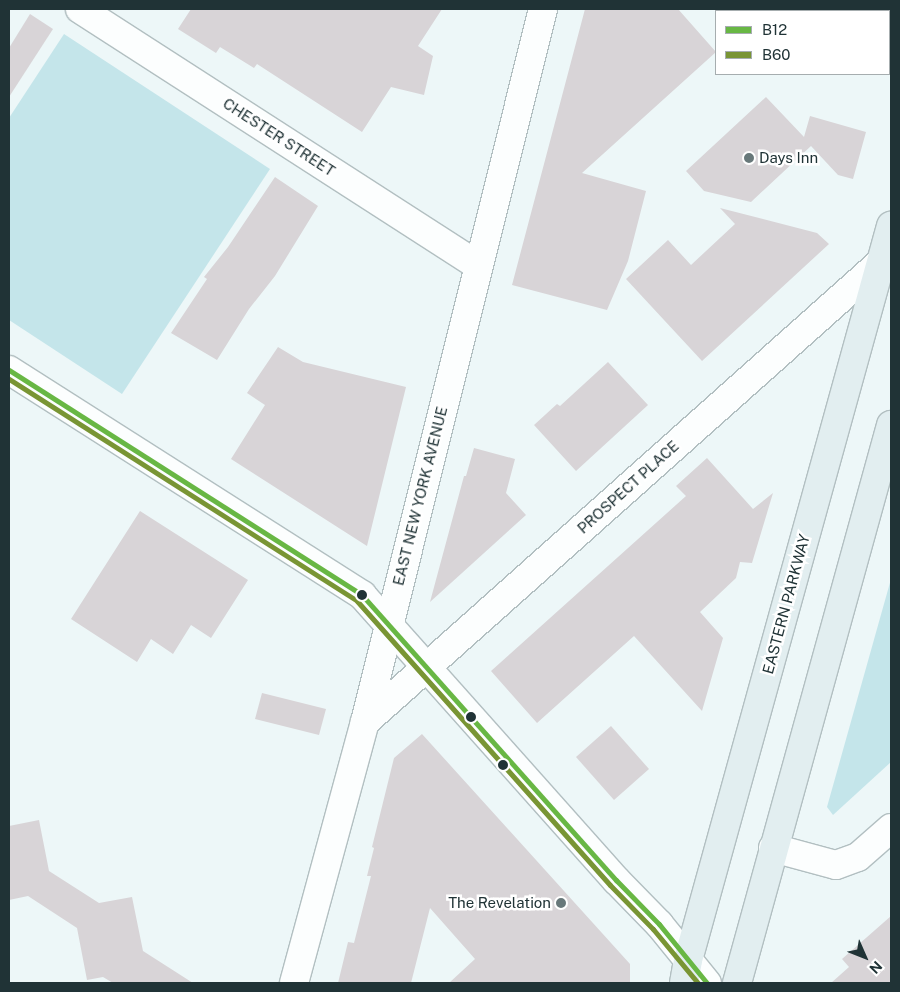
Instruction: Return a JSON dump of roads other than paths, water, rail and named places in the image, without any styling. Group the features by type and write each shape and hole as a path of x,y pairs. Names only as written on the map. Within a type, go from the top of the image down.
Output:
{"main road":[{"name":"EASTERN PARKWAY","path":"686,972 886,257 891,226"},
{"path":"737,983 891,424"}],"street":[{"name":"CHESTER STREET","path":"80,9 477,265"},
{"name":"EAST NEW YORK AVENUE","path":"294,983 365,722 542,9"},
{"name":"PROSPECT PLACE","path":"365,722 886,257"},
{"path":"9,370 362,595 616,880 658,924 686,972 707,983"},
{"path":"773,848 836,865 858,858 891,828"}],"place":[{"name":"Days Inn","path":"749,158"},
{"name":"The Revelation","path":"561,903"}]}
